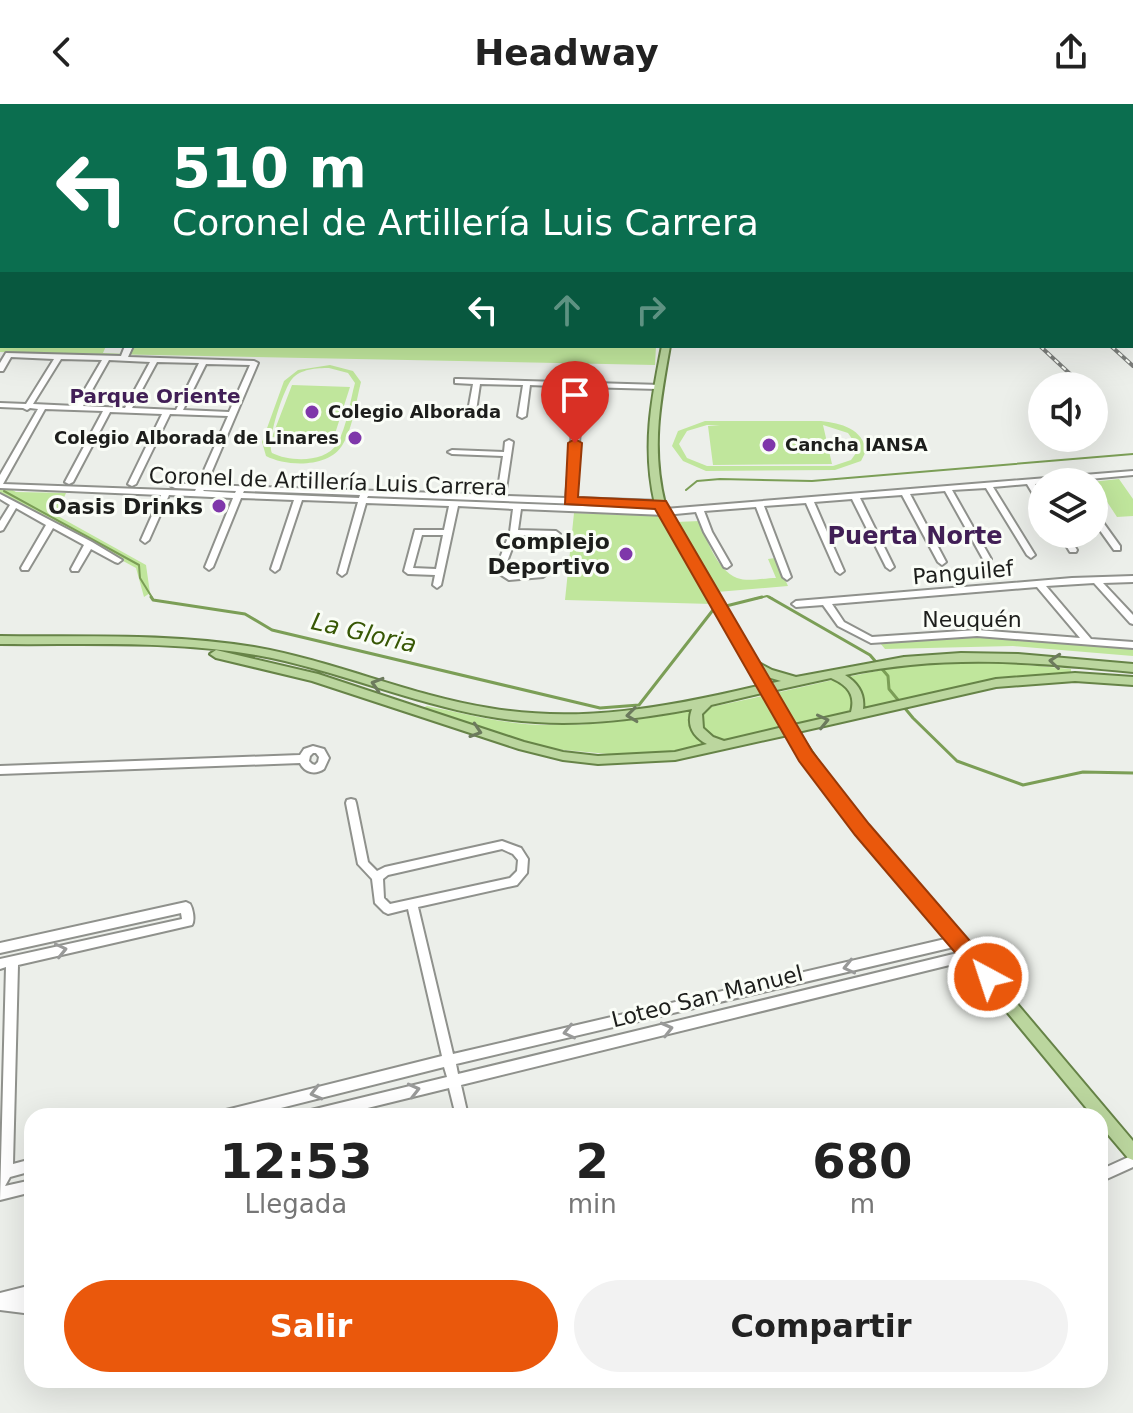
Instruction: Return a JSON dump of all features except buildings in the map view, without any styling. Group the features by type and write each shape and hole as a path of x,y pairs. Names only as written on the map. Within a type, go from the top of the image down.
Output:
{"main road":[{"path":"666,348 650,460 663,508 806,756 854,820 1096,1108"},
{"path":"0,640 207,645 257,652 327,668 452,706 519,718 586,720 630,716 868,666 938,657 989,657 1133,668"},
{"path":"119,643 214,653 269,664 512,743 563,756 618,760 656,759 978,686 1035,679 1133,681"},
{"path":"752,664 775,676 799,680"},
{"path":"830,674 843,678 854,689 860,700 856,713"},
{"path":"708,700 696,712 695,724 707,740 724,744"},
{"path":"760,736 786,741 806,756"},
{"path":"1108,1123 1133,1153"}],"street":[{"path":"123,359 128,348"},
{"path":"0,369 9,355 254,363 200,490"},
{"path":"27,408 59,357"},
{"path":"77,409 107,358"},
{"path":"127,411 155,360"},
{"path":"178,413 203,362"},
{"path":"458,381 658,387"},
{"path":"472,411 477,382"},
{"path":"522,416 527,383"},
{"path":"570,501 580,385"},
{"path":"0,405 232,414"},
{"path":"0,482 42,408"},
{"path":"69,482 107,410"},
{"path":"132,484 167,412"},
{"path":"501,498 509,442"},
{"path":"452,452 507,454"},
{"name":"Coronel de Artillería Luis Carrera","path":"1108,476 1133,473"},
{"name":"Coronel de Artillería Luis Carrera","path":"0,482 501,498 534,503 699,509 1028,481"},
{"name":"Coronel de Artillería Luis Carrera","path":"0,482 166,492 200,490"},
{"path":"988,485 1031,555"},
{"path":"947,488 987,559"},
{"path":"145,540 166,492"},
{"path":"209,567 239,492"},
{"name":"Coronel de Artillería Luis Carrera","path":"239,492 299,498 364,496 517,506 570,501 626,507"},
{"path":"905,492 942,562"},
{"path":"0,496 118,560"},
{"path":"342,573 364,496"},
{"path":"855,496 890,567"},
{"path":"275,569 299,498"},
{"path":"809,500 840,571"},
{"path":"0,528 14,504"},
{"path":"437,585 454,504"},
{"path":"759,504 787,577"},
{"path":"517,506 514,532 499,568 501,574 509,577 543,574"},
{"path":"699,509 727,565"},
{"path":"25,568 51,524"},
{"path":"440,572 408,571 418,532 448,533"},
{"path":"514,532 556,534"},
{"path":"1108,535 1117,548"},
{"path":"75,569 89,544"},
{"name":"Panguilef","path":"796,604 1133,579"},
{"path":"1096,580 1133,621"},
{"path":"1040,584 1088,641"},
{"name":"Neuquén","path":"826,602 841,624 871,640 977,633 1133,645"},
{"path":"0,770 302,759"},
{"path":"351,803 363,864 369,874 377,877"},
{"path":"502,845 517,851 523,859 522,873 513,882 388,909 382,906 375,884 377,877 385,871 502,845"},
{"path":"412,904 460,1108"},
{"path":"0,948 186,907 188,922 6,962 2,1176 24,1168"},
{"name":"Loteo San Manuel","path":"258,1108 958,941"},
{"name":"Loteo San Manuel","path":"343,1108 970,955"},
{"path":"1108,1172 1133,1161"},
{"path":"0,1194 24,1188"},
{"path":"0,1302 24,1294"},
{"path":"0,1302 24,1306"}],"green space":[{"path":"0,348 105,348 103,353 129,354 133,348 656,348 655,365 0,352"},
{"path":"330,365 353,371 361,382 352,422 343,444 328,458 308,463 285,462 266,456 262,442 284,381 298,370","holes":["329,368 348,373 355,383 343,430 332,450 307,459 272,453 271,438 276,416 292,379 299,373 314,369"]},
{"name":"Colegio Alborada","path":"292,385 350,387 333,440 272,437"},
{"name":"Cancha IANSA","path":"705,421 829,422 856,432 866,451 861,461 835,470 706,471 683,461 672,446 678,431","holes":["707,425 720,425 708,426 713,465 832,464 823,425 848,433 859,449 851,460 833,466 707,466 687,458 679,444 687,431"]},
{"path":"1119,479 1133,499 1133,516 1117,517 1108,503 1108,480"},
{"path":"0,483 16,492 66,493 56,515 146,565 150,593 144,597 136,568 0,494"},
{"name":"Complejo Deportivo","path":"574,513 661,516 712,604 565,600"},
{"path":"700,521 713,553 730,574 746,580 776,578 768,559 775,558 788,586 717,592 676,522"},
{"path":"998,637 1133,649 1133,656 1013,646 885,649 880,643"},
{"path":"930,662 994,662 1071,669 1071,674 976,683 682,752 630,756 543,748 420,709 427,706 532,725 596,724 692,711"}],"waterway":[{"path":"686,490 697,481 720,479 812,481 1133,454"},
{"name":"La Gloria","path":"4,491 139,565 140,578 153,599"},
{"name":"La Gloria","path":"151,597 153,600 245,614 272,630 600,708 639,705 713,610"},
{"name":"La Gloria","path":"754,599 762,597"},
{"name":"La Gloria","path":"754,599 769,597"},
{"name":"La Gloria","path":"769,597 773,599"},
{"name":"La Gloria","path":"769,597 870,655 888,676 889,689 913,718 957,761 1023,785 1083,772 1133,773"},
{"name":"La Gloria","path":"726,606 754,599"}],"railway":[{"path":"1042,348 1068,372"},
{"path":"1113,348 1133,366"}],"place":[{"name":"Colegio Alborada","path":"312,412"},
{"name":"Colegio Alborada de Linares","path":"355,438"},
{"name":"Cancha IANSA","path":"769,445"},
{"name":"Oasis Drinks","path":"219,506"},
{"name":"Complejo Deportivo","path":"626,554"}],"district":[{"name":"Parque Oriente","path":"155,396"},
{"name":"Puerta Norte","path":"915,536"}],"route":[{"path":"575,443 570,501 660,504 806,756 862,829 988,977"}]}
